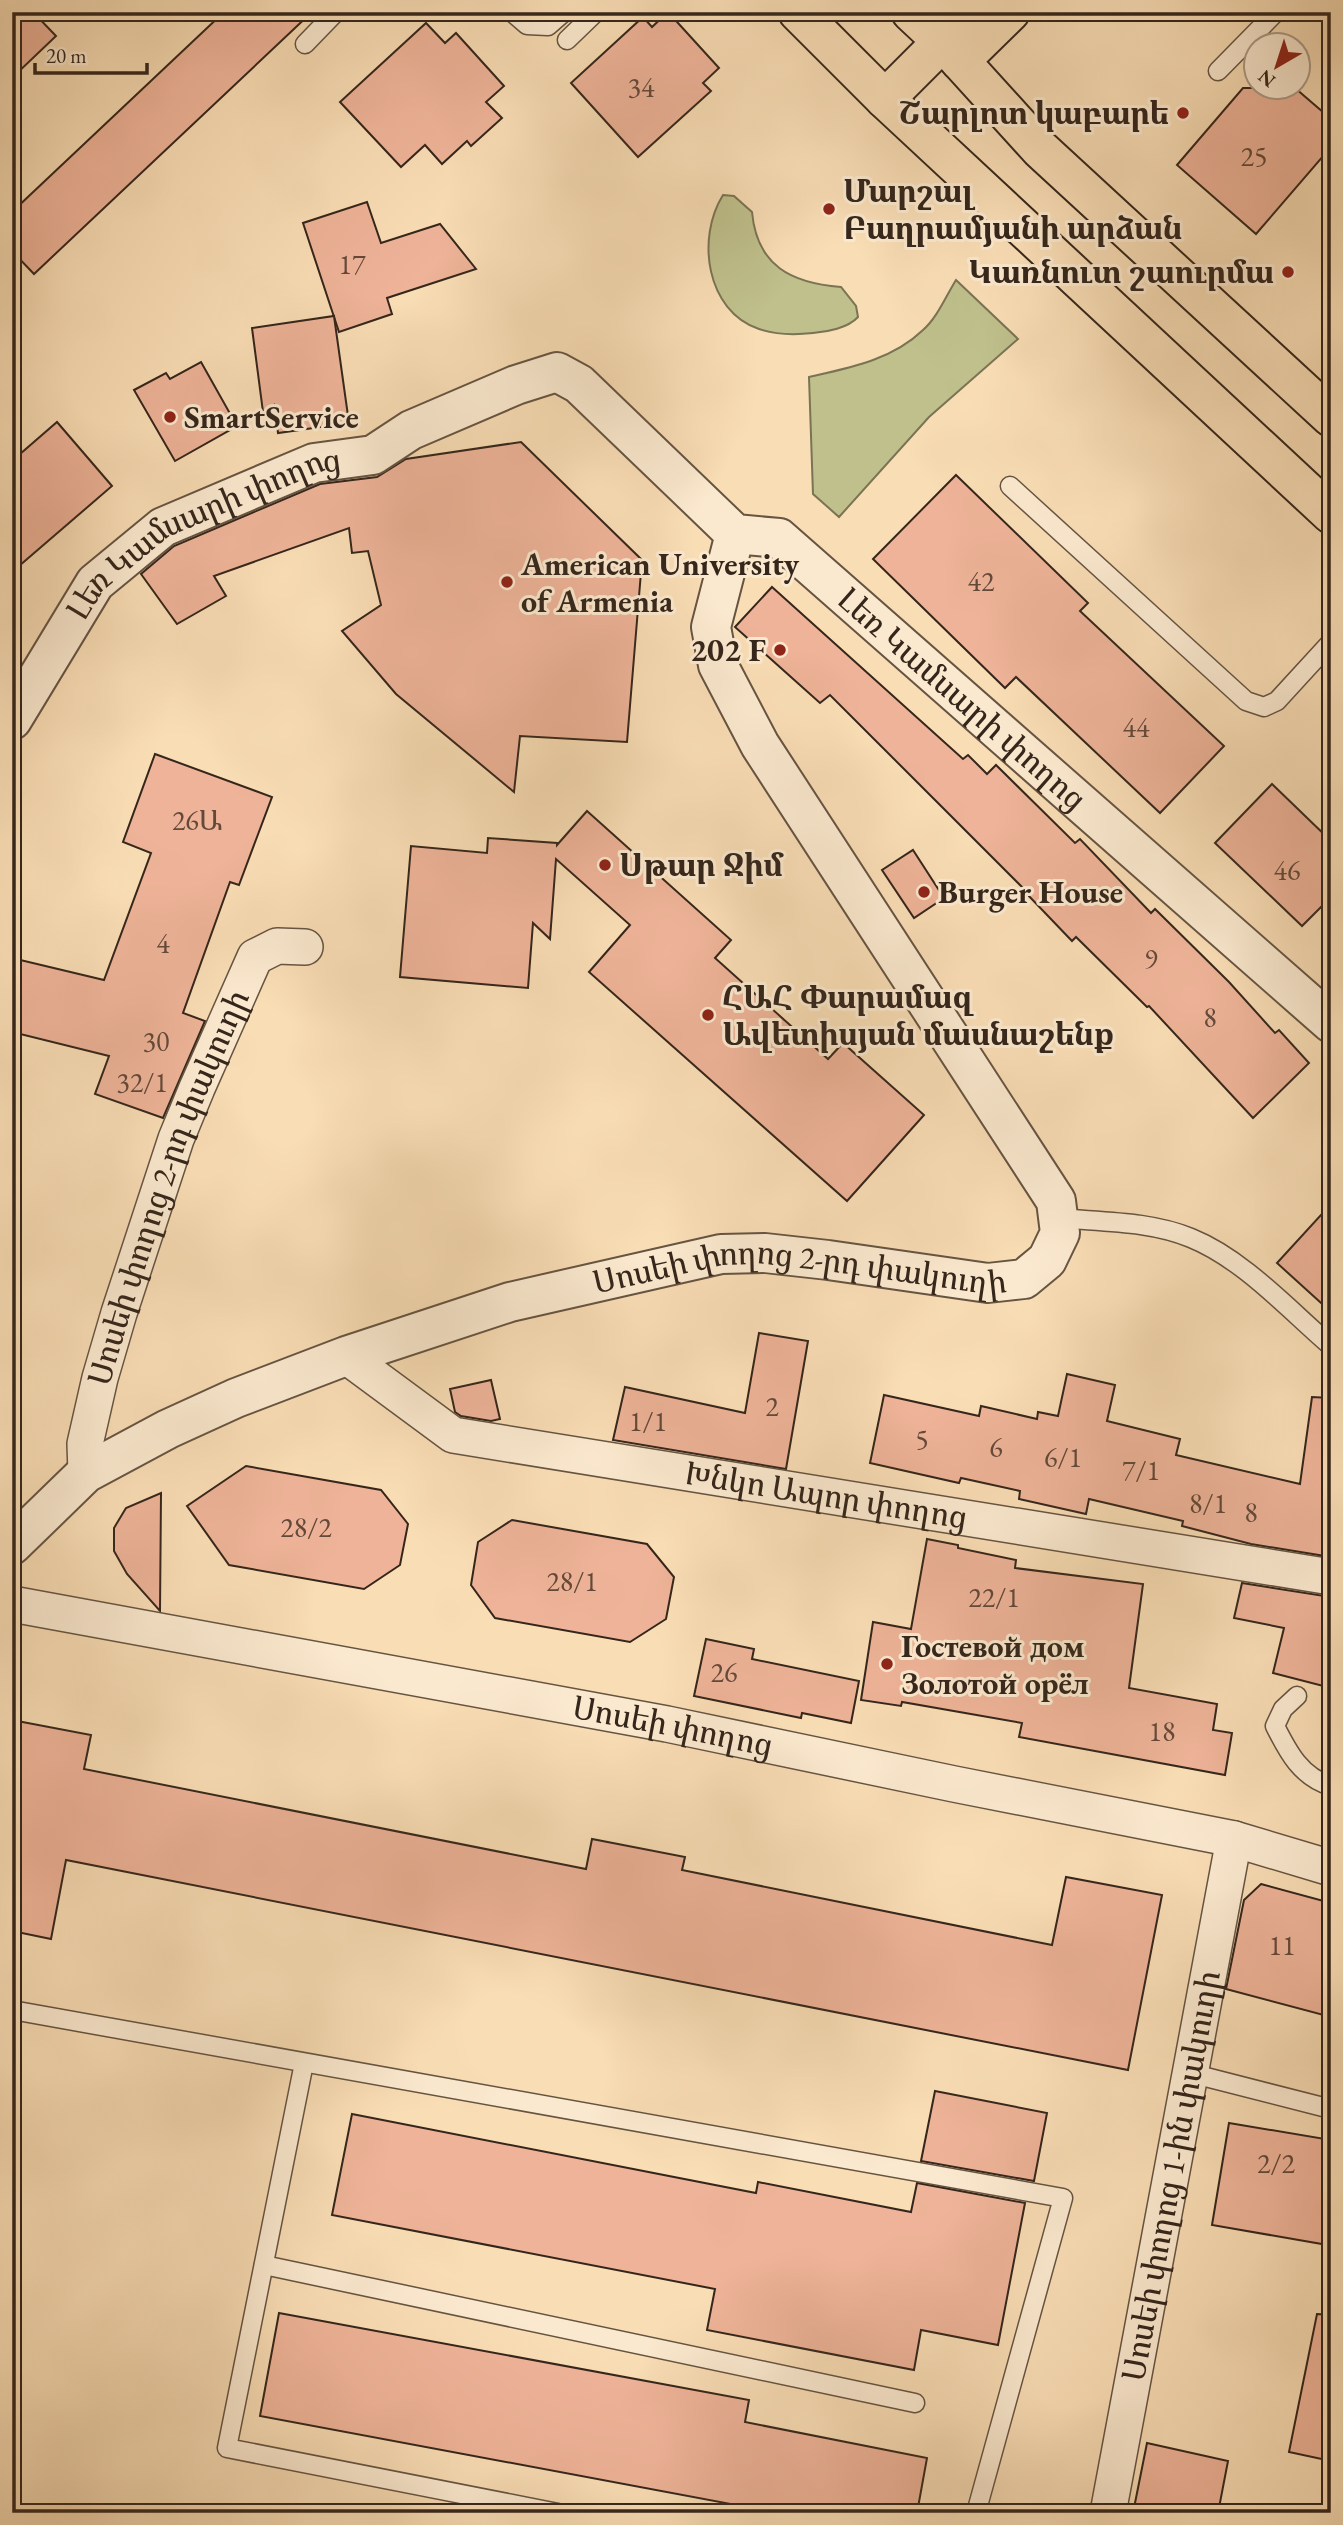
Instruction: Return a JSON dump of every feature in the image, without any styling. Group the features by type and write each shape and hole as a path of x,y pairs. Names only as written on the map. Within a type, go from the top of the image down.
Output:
{"main road":[{"path":"798,12 885,99 1331,514"},
{"path":"911,12 951,51 1040,149 1331,417"},
{"path":"951,51 972,12"},
{"path":"885,99 1010,12"}],"street":[{"name":"Լեռ Կամսարի փողոց","path":"12,720 95,583 163,527 314,463 373,455 411,430 516,385 556,372 579,384 735,534 779,538 1331,1023"},
{"path":"735,534 710,626 718,665 760,745 1056,1200 1058,1218"},
{"name":"Սոսեի փողոց 2-րդ փակուղի","path":"86,1473 85,1444 100,1378 176,1139 197,1088 255,957 277,946 305,947"},
{"name":"Սոսեի փողոց 2-րդ փակուղի","path":"12,1545 86,1473 168,1429 236,1398 346,1356 510,1301 721,1254 765,1253 988,1283 1024,1279 1046,1260 1060,1233 1058,1218"},
{"name":"Խնկո Ապոր փողոց","path":"346,1356 453,1435 1331,1577"},
{"name":"Սոսեի փողոց","path":"12,1604 667,1724 1234,1839 1331,1868"},
{"name":"Սոսեի փողոց 1-ին փակուղի","path":"1108,2513 1234,1839"}],"lane":[{"path":"305,44 336,12"},
{"path":"512,12 527,25 548,26 564,12"},
{"path":"567,40 596,12"},
{"path":"1218,71 1276,12"},
{"path":"1010,486 1246,701 1264,707 1277,702 1331,642"},
{"path":"1058,1218 1152,1227 1190,1237 1228,1256 1331,1346"},
{"path":"1297,1696 1283,1709 1275,1726 1287,1750 1302,1770 1331,1786"},
{"path":"12,2010 1063,2197 976,2513"},
{"path":"304,2063 227,2448 558,2513"},
{"path":"1190,2073 1331,2109"},
{"path":"264,2265 915,2403"}],"green space":[{"path":"723,195 734,196 752,212 761,246 780,268 807,281 841,287 856,306 858,317 837,329 799,334 765,331 741,320 727,307 717,290 711,271 710,232"},
{"path":"956,280 1018,339 929,417 839,517 813,494 809,377 869,361 898,349 933,319"}],"building":[{"path":"12,12 33,12 56,36 12,78"},
{"path":"224,12 312,12 34,274 12,251 12,212"},
{"path":"668,12 719,68 703,83 711,91 638,157 571,83 643,17 652,27"},
{"path":"426,23 445,43 456,33 504,86 486,102 502,118 471,146 467,141 442,164 425,145 401,167 340,102"},
{"path":"1242,89 1242,102 1311,102 1331,119 1331,147 1256,234 1177,165"},
{"path":"367,202 381,243 440,224 476,269 387,298 392,314 339,332 303,223"},
{"path":"334,316 349,423 278,433 274,405 263,412 252,328"},
{"path":"201,362 237,426 175,461 134,390 166,373 170,379"},
{"path":"57,422 112,486 12,572 12,461"},
{"name":"American University of Armenia","path":"521,442 642,560 627,742 520,736 514,792 396,694 342,631 381,605 368,551 352,553 349,528 214,576 226,596 177,624 141,574 174,546 320,484 377,477 406,459"},
{"path":"956,475 1088,603 1080,611 1224,746 1160,813 1016,677 1005,688 873,559"},
{"path":"772,587 963,759 968,755 987,774 996,765 1075,843 1080,839 1151,913 1155,909 1229,982 1275,1033 1279,1030 1309,1063 1253,1118 1149,1006 1147,1007 1076,937 1072,941 1026,891 830,695 820,703 735,627"},
{"path":"155,754 272,797 239,885 230,882 183,1013 205,1021 163,1118 95,1094 109,1056 12,1032 12,958 104,980 151,853 123,842"},
{"path":"1272,784 1331,841 1331,897 1302,926 1215,843"},
{"name":"ՀԱՀ Փարամազ Ավետիսյան մասնաշենք","path":"587,811 731,940 715,958 828,1059 843,1043 924,1115 847,1201 589,972 630,925 556,859 550,939 533,923 528,988 400,977 411,846 487,853 488,838 557,845"},
{"path":"913,850 944,898 914,918 882,870"},
{"path":"1331,1204 1331,1312 1277,1263"},
{"path":"759,1333 808,1341 786,1469 613,1440 625,1387 745,1413"},
{"path":"1067,1374 1115,1385 1107,1421 1180,1439 1176,1455 1300,1484 1312,1397 1331,1398 1331,1557 1251,1544 1182,1526 1183,1521 1089,1499 1086,1514 1019,1499 1020,1491 961,1478 959,1483 870,1463 884,1395 979,1416 981,1406 1037,1419 1038,1412 1058,1416"},
{"path":"491,1380 500,1419 491,1421 461,1416 455,1412 450,1389"},
{"path":"246,1466 381,1490 408,1524 400,1565 364,1589 229,1565 187,1506"},
{"path":"161,1493 160,1611 127,1574 114,1551 114,1528 126,1508"},
{"path":"512,1520 647,1544 674,1577 666,1619 630,1642 495,1618 471,1585 478,1542"},
{"path":"927,1539 1016,1560 1015,1568 1143,1584 1129,1688 1217,1704 1213,1730 1232,1733 1225,1775 1019,1737 1022,1723 902,1702 901,1706 861,1700 873,1622 911,1629"},
{"path":"1242,1583 1331,1597 1331,1688 1273,1673 1284,1628 1234,1618"},
{"path":"706,1639 754,1649 752,1659 859,1681 851,1723 802,1713 801,1718 694,1696"},
{"path":"12,1720 91,1735 84,1769 586,1869 592,1839 685,1857 682,1870 1052,1945 1066,1877 1162,1895 1128,2070 66,1860 51,1939 12,1931"},
{"path":"1261,1884 1331,1903 1331,2017 1226,1989 1244,1900"},
{"path":"935,2091 1047,2113 1034,2181 921,2161"},
{"path":"352,2114 756,2193 758,2182 911,2212 917,2183 1025,2203 998,2345 921,2330 914,2370 707,2330 715,2289 332,2215"},
{"path":"1229,2123 1331,2140 1331,2187 1322,2244 1212,2225"},
{"path":"279,2313 749,2400 745,2422 927,2458 917,2513 779,2513 260,2416"},
{"path":"1317,2314 1331,2315 1331,2461 1289,2452"},
{"path":"1147,2443 1228,2461 1218,2513 1133,2513"}],"place":[{"name":"Շարլոտ կաբարե","path":"1183,113"},
{"name":"Մարշալ Բաղրամյանի արձան","path":"829,209"},
{"name":"Կառնուտ շաուրմա","path":"1288,272"},
{"name":"SmartService","path":"170,417"},
{"name":"American University of Armenia","path":"507,582"},
{"name":"202 F","path":"780,650"},
{"name":"Սթար Ջիմ","path":"605,865"},
{"name":"Burger House","path":"924,892"},
{"name":"ՀԱՀ Փարամազ Ավետիսյան մասնաշենք","path":"708,1015"},
{"name":"Гостевой дом Золотой орёл","path":"887,1664"}]}
